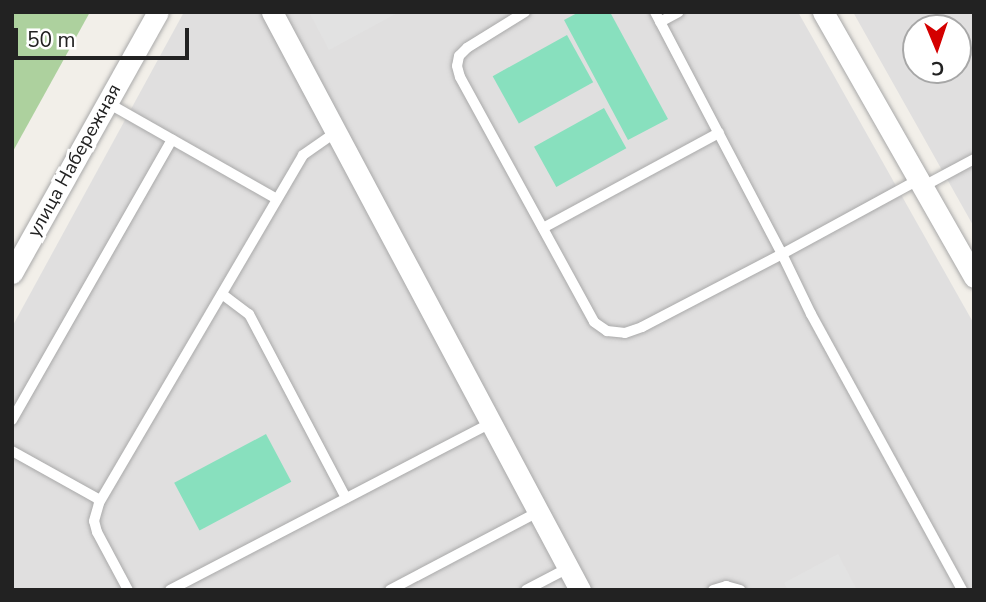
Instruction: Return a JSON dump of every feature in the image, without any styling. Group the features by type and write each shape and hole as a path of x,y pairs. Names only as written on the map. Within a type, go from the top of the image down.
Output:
{"street":[{"name":"улица Набережная","path":"12,273 158,12"},
{"path":"272,12 580,590"},
{"path":"823,12 974,277"}],"lane":[{"path":"525,12 467,48 459,56 457,65 594,322 607,331 625,333 642,327 920,183 974,159"},
{"path":"679,12 657,17 811,314 962,590"},
{"path":"107,103 277,199"},
{"path":"128,590 97,532 95,513 100,500 303,155 336,132"},
{"path":"543,228 719,133"},
{"path":"12,420 172,139"},
{"path":"222,293 243,306 249,314 346,498"},
{"path":"170,590 491,423"},
{"path":"12,451 100,500"},
{"path":"390,590 538,512"},
{"path":"526,590 568,568"},
{"path":"713,590 726,586 740,590"}],"shaded area":[{"path":"184,12 798,12 974,324 974,590 12,590 12,327"},
{"path":"309,12 399,12 329,50"},
{"path":"853,12 974,12 974,227"},
{"path":"838,554 857,590 788,590 784,583"}],"green space":[{"path":"12,12 90,12 12,153"},
{"path":"579,12 610,12 668,119 628,140 564,20"},
{"path":"567,35 593,82 519,123 493,76"},
{"path":"604,108 626,148 556,187 534,147"},
{"path":"266,434 291,482 200,531 174,483"}]}
